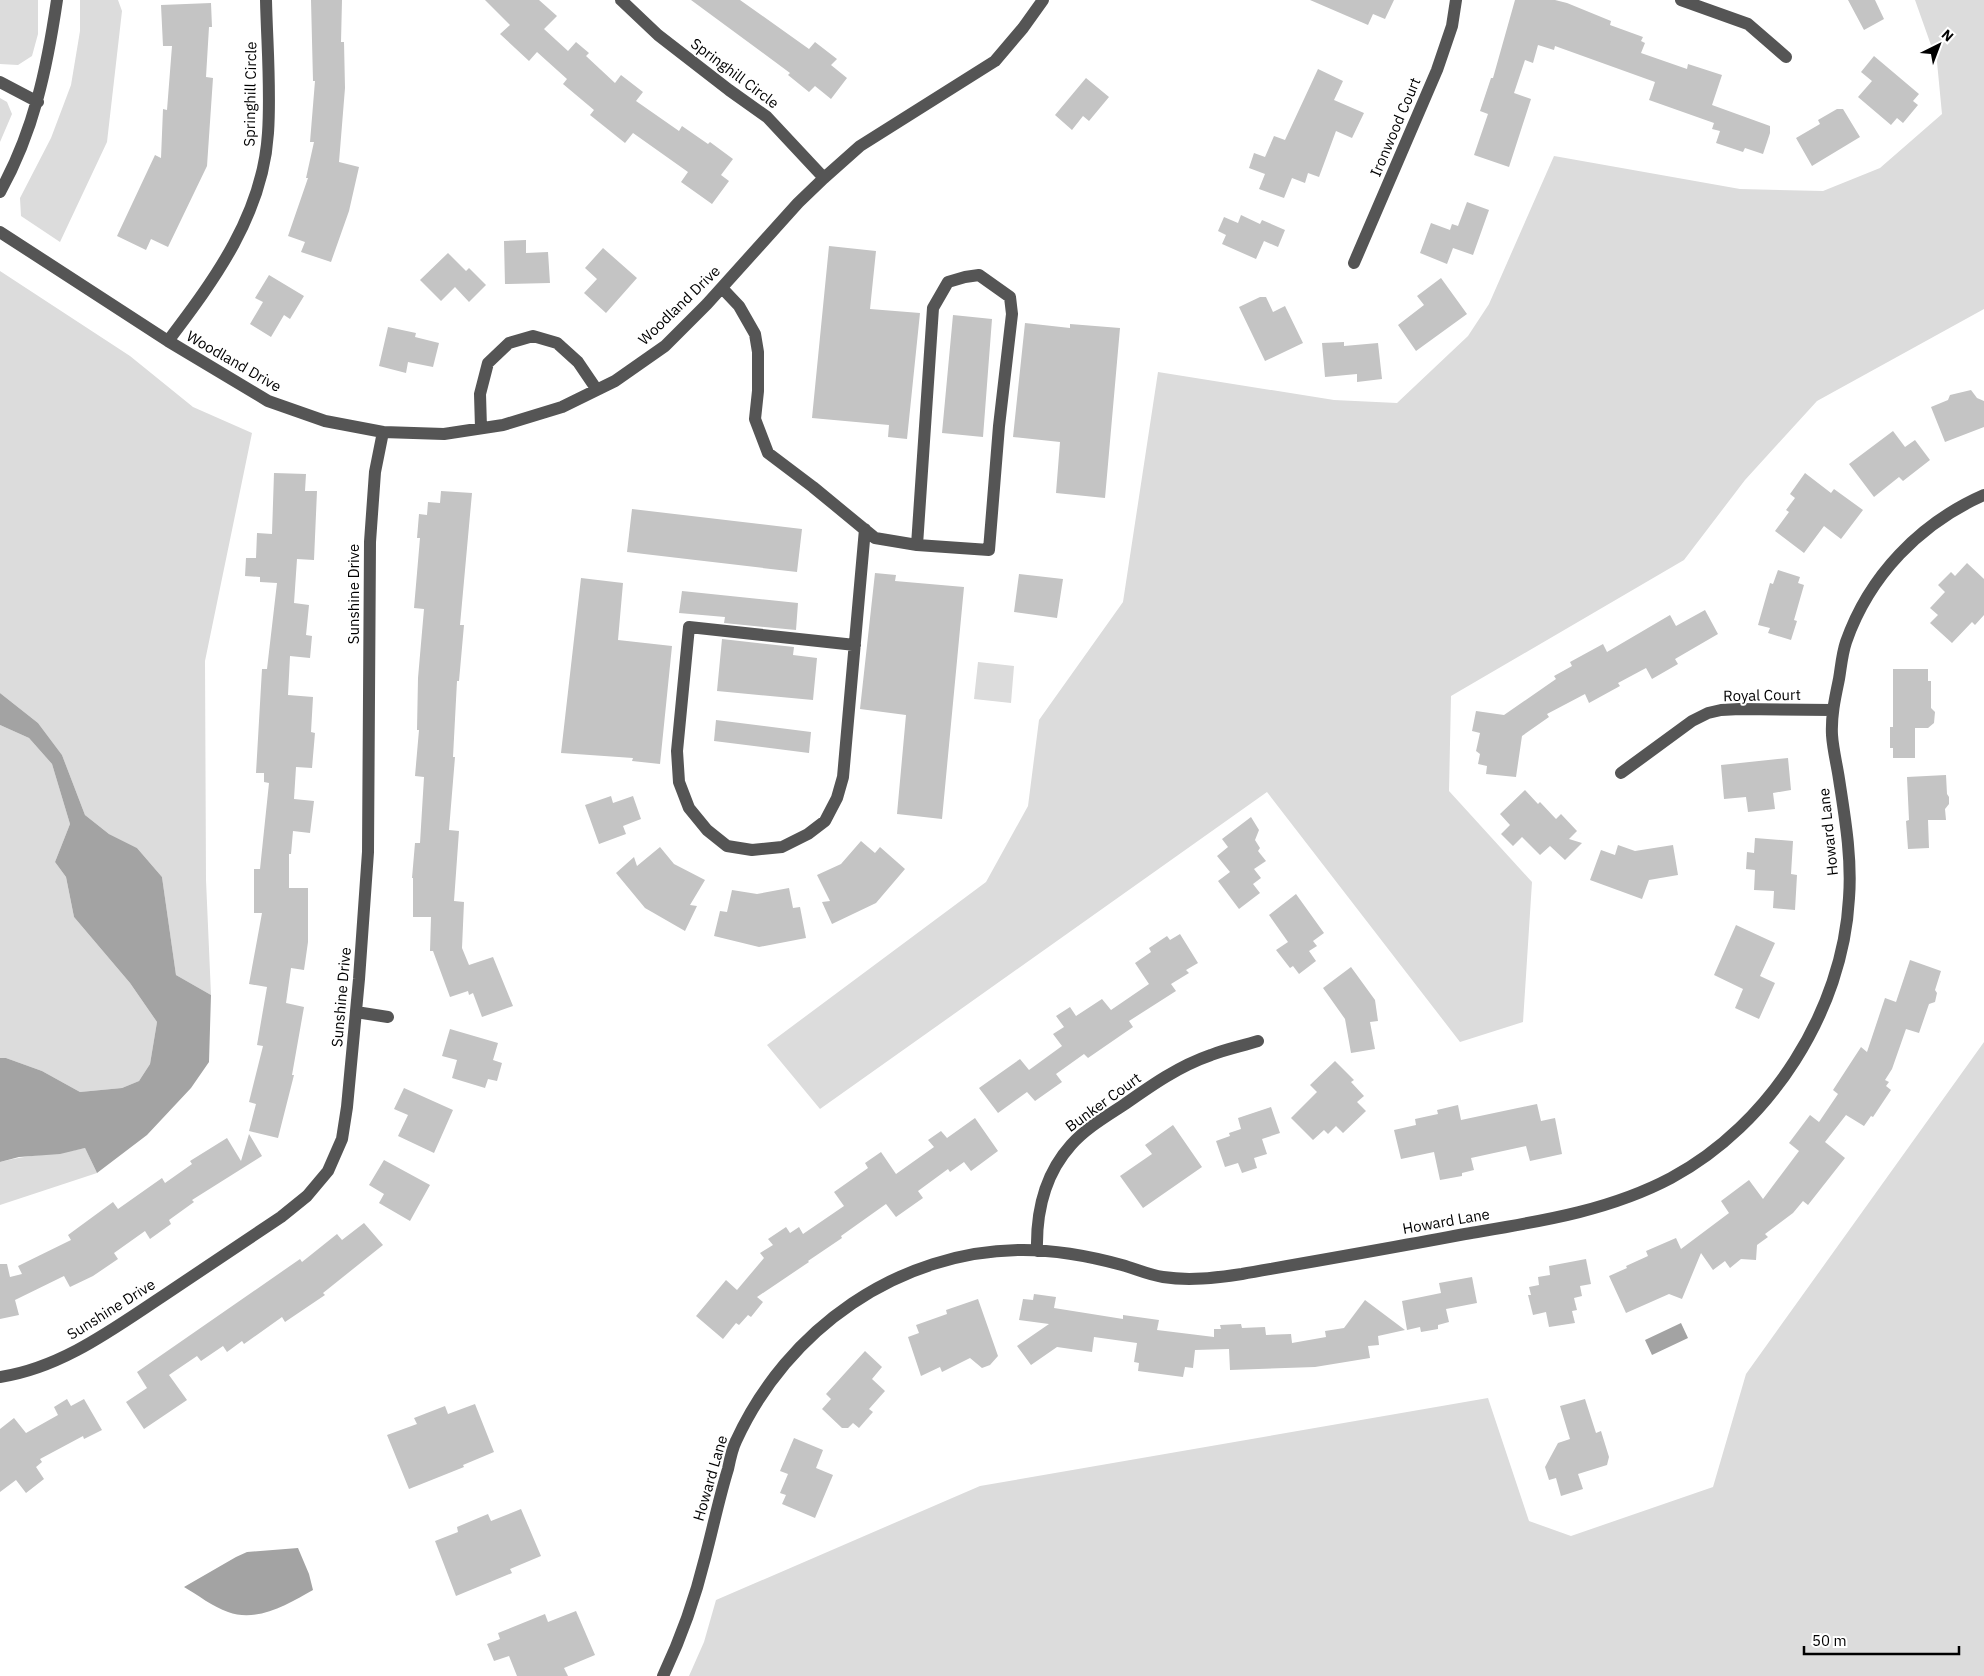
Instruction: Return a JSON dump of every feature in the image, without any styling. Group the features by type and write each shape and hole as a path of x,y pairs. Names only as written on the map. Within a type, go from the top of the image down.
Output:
{"street":[{"path":"0,192 9,177 38,102 48,60 56,0"},
{"name":"Springhill Circle","path":"168,341 210,285 238,238 259,187 268,134 269,78 266,0"},
{"name":"Springhill Circle","path":"621,0 658,35 767,117 824,178"},
{"name":"Woodland Drive","path":"0,232 168,341 268,401 325,421 383,432 444,434 503,425 562,407 597,390 615,381 665,346 722,288 798,203 824,178 860,146 995,61 1024,28 1042,0"},
{"name":"Ironwood Court","path":"1354,263 1437,70 1452,26 1456,0"},
{"path":"1681,0 1748,24 1786,57"},
{"path":"0,82 38,102"},
{"path":"722,288 739,306 755,334 758,352 758,392 755,419 768,453 875,538 917,546 989,550 999,426 1012,314 1010,297 979,275 948,282 933,308 917,546"},
{"path":"481,428 480,394 488,363 509,342 533,336 557,343 578,362 597,390"},
{"name":"Sunshine Drive","path":"0,1377 15,1375 64,1357 110,1332 281,1217 307,1196 328,1170 342,1138 348,1107 368,852 370,542 375,472 383,432"},
{"name":"Howard Lane","path":"663,1676 679,1642 694,1598 736,1442 760,1395 792,1354 829,1319 872,1290 920,1268 970,1255 1022,1250 1072,1253 1162,1277 1202,1279 1242,1274 1563,1217 1620,1202 1671,1178 1720,1147 1761,1106 1796,1062 1822,1010 1840,956 1850,899 1848,841 1832,736 1832,710 1845,644 1881,575 1911,541 1969,501 1984,495"},
{"path":"856,645 689,627 677,751 679,782 688,808 707,830 727,846 752,850 782,847 808,834 825,821 837,798 844,777 856,645 865,529"},
{"name":"Royal Court","path":"1621,773 1692,721 1708,713 1740,709 1832,710"},
{"path":"356,1012 388,1017"},
{"name":"Bunker Court","path":"1036,1251 1036,1226 1043,1196 1054,1169 1071,1145 1094,1126 1166,1076 1210,1055 1258,1041"}],"shaded area":[{"path":"0,0 38,0 38,34 32,56 18,65 0,64"},
{"path":"80,0 118,0 122,11 107,142 60,242 21,216 20,198 51,138 71,85 80,31"},
{"path":"1915,0 1984,0 1984,309 1817,401 1745,480 1684,560 1451,696 1449,791 1532,882 1523,1022 1460,1042 1267,792 820,1109 767,1045 986,882 1028,806 1039,720 1123,602 1158,372 1334,400 1397,403 1468,336 1489,304 1554,156 1740,189 1823,191 1880,168 1942,114 1937,62"},
{"path":"0,98 7,102 12,114 0,142"},
{"path":"0,271 130,356 193,407 252,433 205,661 206,880 211,995 176,975 162,877 137,848 109,834 85,815 62,755 38,723 0,693"},
{"path":"978,662 1014,666 1011,703 974,699"},
{"path":"0,693 38,723 62,755 85,815 109,834 137,848 162,877 176,975 211,995 209,1062 191,1088 147,1135 97,1173 85,1148 60,1154 19,1157 0,1162 0,1058 6,1058 42,1071 80,1092 122,1088 139,1081 150,1064 157,1022 130,983 74,917 66,877 55,862 70,824 52,764 29,738 0,725"},
{"path":"0,725 29,738 52,764 70,824 55,862 66,877 74,917 130,983 157,1022 150,1064 139,1081 122,1088 80,1092 42,1071 6,1058 0,1058"},
{"path":"1984,1042 1984,1676 689,1676 704,1642 716,1600 980,1486 1488,1398 1529,1521 1571,1536 1713,1487 1746,1374"},
{"path":"85,1148 97,1173 0,1205 0,1162 21,1157"},
{"path":"1681,1323 1688,1338 1652,1355 1645,1340"},
{"path":"298,1548 309,1574 313,1590 283,1606 261,1614 239,1615 222,1610 184,1587 247,1552"}],"building":[{"path":"311,0 342,0 341,42 344,42 345,88 339,162 359,167 349,211 331,262 301,252 305,242 288,236 308,178 306,178 314,142 310,142 315,81 313,81"},
{"path":"485,0 539,0 557,16 544,29 568,51 576,42 589,53 586,56 615,83 621,75 643,92 636,101 679,131 682,126 708,144 710,142 733,159 721,175 729,181 712,204 681,182 688,172 633,133 625,143 590,115 594,110 563,84 567,79 537,52 529,61 500,34 510,25"},
{"path":"691,0 740,0 809,49 815,42 837,59 831,65 847,78 831,99 815,86 809,92 788,75 790,73"},
{"path":"1310,0 1394,0 1385,19 1373,14 1368,25"},
{"path":"1515,0 1555,0 1567,3 1611,21 1610,25 1643,37 1641,41 1645,43 1641,53 1687,69 1688,64 1722,75 1712,105 1770,126 1770,133 1763,154 1745,148 1743,152 1716,143 1720,131 1712,129 1714,123 1649,100 1655,82 1555,46 1554,50 1538,45 1533,63 1525,60 1514,93 1531,99 1509,167 1474,155 1488,114 1480,111 1491,78 1493,78"},
{"path":"1848,0 1875,0 1884,19 1864,30"},
{"path":"211,3 212,27 209,27 206,77 213,78 207,166 168,247 151,239 146,250 117,236 155,155 161,158 163,109 167,110 172,46 163,46 161,5"},
{"path":"1874,56 1919,94 1913,101 1918,105 1903,123 1897,118 1891,125 1858,97 1872,81 1861,72"},
{"path":"1318,69 1343,81 1334,100 1364,113 1352,138 1336,131 1319,177 1308,173 1305,183 1292,178 1284,198 1259,189 1265,174 1249,168 1254,153 1265,157 1274,136 1285,140"},
{"path":"1086,78 1109,97 1089,121 1083,116 1072,130 1055,115"},
{"path":"1837,109 1843,109 1860,137 1812,166 1796,138 1820,124 1818,120"},
{"path":"1467,202 1489,210 1473,255 1453,248 1447,264 1420,253 1431,223 1450,230 1452,224 1458,226"},
{"path":"1241,215 1260,224 1262,220 1285,230 1278,247 1264,241 1256,259 1222,244 1226,235 1218,231 1224,217 1238,223"},
{"path":"526,240 526,253 548,252 550,283 505,284 504,241"},
{"path":"829,246 876,251 870,309 920,313 907,439 888,437 889,425 812,418"},
{"path":"603,248 637,278 606,313 584,293 597,279 585,268"},
{"path":"448,253 466,271 469,268 486,285 469,302 455,287 441,301 420,280"},
{"path":"269,275 304,296 290,319 284,315 271,337 250,324 263,302 255,298"},
{"path":"1441,278 1467,314 1416,351 1398,325 1424,305 1417,296"},
{"path":"1260,297 1266,297 1273,312 1285,306 1303,343 1265,361 1239,307"},
{"path":"953,315 992,319 983,437 942,433"},
{"path":"1025,323 1070,328 1070,324 1120,328 1105,498 1056,493 1060,442 1013,437"},
{"path":"388,327 416,333 415,337 439,343 433,367 408,362 406,373 379,366"},
{"path":"1344,342 1344,346 1378,343 1382,379 1357,382 1357,374 1325,377 1322,343"},
{"path":"1971,390 1977,398 1984,401 1984,427 1945,442 1931,407 1948,400 1950,395"},
{"path":"1893,431 1905,447 1915,440 1930,460 1903,481 1899,477 1874,497 1849,464"},
{"path":"274,473 306,474 305,491 317,491 314,560 297,559 294,603 309,605 306,635 312,636 310,658 290,656 288,695 313,697 311,732 315,733 312,768 296,767 294,799 314,801 310,833 293,831 291,854 289,854 289,888 308,888 308,942 304,970 291,968 286,1003 304,1007 292,1075 294,1075 278,1138 249,1131 256,1104 249,1102 263,1046 257,1045 267,987 249,984 262,913 254,913 254,869 260,869 269,783 264,782 264,773 256,773 262,669 267,669 277,583 260,582 260,577 245,576 246,558 256,558 257,533 272,534"},
{"path":"1805,473 1831,493 1834,489 1863,510 1841,539 1824,526 1804,553 1775,531 1789,512 1786,510 1795,498 1790,494"},
{"path":"441,491 472,493 460,625 464,625 459,681 457,681 453,757 455,757 449,830 459,831 454,901 464,902 462,948 469,965 493,957 513,1006 482,1017 473,993 469,995 468,991 450,997 433,951 430,951 431,917 413,917 412,878 415,843 420,843 424,777 415,776 419,730 417,730 418,678 424,609 414,608 420,538 417,538 419,514 427,515 428,502 440,503"},
{"path":"632,509 802,529 797,572 627,552"},
{"path":"1967,563 1984,579 1984,615 1975,625 1972,622 1952,643 1930,623 1938,615 1930,608 1945,592 1938,585 1951,572 1955,576"},
{"path":"1778,570 1800,577 1798,583 1804,585 1794,620 1797,621 1791,640 1768,633 1770,628 1758,625 1770,583 1773,584"},
{"path":"875,573 896,575 895,581 964,587 942,819 897,814 906,715 860,709"},
{"path":"1019,574 1063,579 1057,618 1014,612"},
{"path":"581,578 623,583 618,640 672,646 660,764 632,761 633,758 561,753"},
{"path":"682,591 798,603 796,630 724,623 725,617 679,613"},
{"path":"1705,610 1718,634 1675,659 1678,664 1652,679 1646,668 1618,683 1620,686 1589,703 1585,694 1547,714 1549,717 1522,736 1516,777 1486,774 1487,766 1478,764 1480,754 1476,751 1480,733 1472,731 1476,711 1504,715 1556,679 1554,676 1572,666 1570,662 1603,644 1607,652 1670,615 1676,626"},
{"path":"722,639 794,647 793,655 817,658 813,700 717,691"},
{"path":"1893,669 1928,669 1928,681 1931,681 1931,708 1935,712 1934,723 1928,728 1915,728 1915,758 1893,758 1893,748 1890,748 1890,727 1893,727"},
{"path":"716,720 811,732 809,753 714,741"},
{"path":"1788,758 1791,790 1773,793 1775,809 1748,812 1746,797 1724,799 1721,765"},
{"path":"1946,775 1949,804 1945,809 1946,820 1928,820 1929,848 1908,849 1906,821 1909,820 1907,777"},
{"path":"1525,790 1556,819 1561,814 1577,831 1569,839 1582,843 1565,860 1550,846 1540,855 1522,837 1513,846 1501,834 1510,825 1500,814"},
{"path":"611,796 613,803 633,796 641,819 623,826 626,834 599,844 585,805"},
{"path":"1251,817 1259,830 1255,840 1260,848 1258,851 1266,861 1254,869 1261,878 1253,884 1260,893 1239,909 1218,881 1230,872 1217,856 1228,847 1222,839"},
{"path":"1755,838 1793,841 1791,874 1797,875 1795,910 1773,908 1774,891 1754,890 1755,870 1746,869 1747,852 1754,853"},
{"path":"861,841 875,853 880,847 905,869 876,903 832,924 822,902 830,901 817,875 841,864"},
{"path":"1618,845 1635,851 1673,845 1678,875 1649,880 1642,899 1590,880 1601,850 1615,855"},
{"path":"660,847 674,864 705,880 690,905 697,906 685,931 645,908 616,873 634,857 637,866"},
{"path":"789,888 793,908 800,907 806,938 759,947 714,936 720,911 727,912 732,890 757,894"},
{"path":"1296,894 1324,933 1313,941 1317,946 1309,951 1316,961 1299,974 1293,966 1290,968 1276,950 1288,942 1269,915"},
{"path":"1736,925 1775,943 1760,976 1775,983 1759,1019 1735,1008 1743,989 1714,975"},
{"path":"1180,934 1198,963 1186,970 1189,973 1171,984 1176,991 1129,1021 1133,1027 1088,1058 1084,1054 1056,1074 1062,1082 1035,1101 1027,1092 998,1113 979,1088 1020,1059 1029,1070 1062,1046 1053,1034 1064,1027 1056,1016 1070,1007 1076,1016 1102,999 1111,1010 1149,984 1135,963 1151,952 1149,948 1167,936 1170,940"},
{"path":"1910,960 1941,971 1935,990 1937,993 1935,1002 1929,1004 1919,1033 1906,1029 1892,1069 1885,1080 1889,1082 1886,1086 1891,1090 1873,1117 1871,1116 1864,1126 1846,1115 1825,1142 1845,1158 1808,1205 1803,1201 1793,1213 1765,1234 1768,1237 1757,1245 1756,1260 1741,1259 1730,1268 1725,1261 1713,1270 1701,1253 1682,1299 1669,1294 1626,1313 1609,1276 1648,1256 1646,1251 1676,1238 1681,1249 1729,1213 1721,1201 1749,1180 1763,1199 1799,1151 1789,1143 1810,1115 1819,1122 1838,1094 1833,1090 1861,1047 1867,1052 1885,998 1896,1002"},
{"path":"1351,967 1375,1000 1378,1021 1370,1022 1375,1049 1351,1053 1345,1019 1323,988"},
{"path":"450,1029 498,1043 493,1060 502,1063 497,1081 488,1079 485,1088 452,1078 457,1060 442,1056"},
{"path":"1335,1061 1354,1080 1351,1082 1364,1096 1357,1102 1366,1111 1343,1133 1336,1126 1328,1134 1324,1130 1313,1140 1291,1118 1317,1092 1310,1085"},
{"path":"404,1088 453,1110 434,1153 398,1136 408,1115 394,1109"},
{"path":"1537,1104 1541,1121 1555,1118 1562,1154 1530,1161 1526,1146 1471,1158 1474,1170 1462,1173 1462,1176 1440,1180 1434,1152 1401,1159 1394,1130 1416,1125 1415,1119 1438,1114 1437,1110 1458,1105 1461,1120"},
{"path":"1271,1107 1280,1133 1262,1139 1267,1154 1254,1158 1257,1168 1242,1173 1238,1163 1225,1167 1216,1141 1230,1136 1229,1133 1241,1129 1238,1118"},
{"path":"975,1118 998,1151 971,1171 964,1162 950,1172 948,1169 918,1191 923,1198 896,1217 886,1204 841,1236 842,1238 809,1262 757,1297 763,1302 751,1317 748,1315 739,1325 736,1323 723,1339 696,1316 726,1280 737,1290 764,1258 760,1253 773,1245 768,1239 786,1227 790,1233 799,1227 803,1234 844,1206 834,1192 868,1168 865,1163 881,1152 896,1174 934,1147 928,1140 941,1131 947,1138"},
{"path":"1173,1125 1202,1167 1143,1208 1120,1176 1152,1154 1145,1145"},
{"path":"249,1134 262,1156 192,1200 194,1202 169,1220 171,1224 150,1239 145,1231 114,1253 118,1259 93,1276 70,1287 64,1276 15,1300 19,1315 0,1319 0,1264 7,1264 10,1277 22,1274 18,1266 71,1240 68,1235 113,1202 118,1209 162,1178 165,1183 192,1164 190,1161 227,1138 241,1161"},
{"path":"384,1160 430,1185 410,1221 379,1203 384,1194 369,1185"},
{"path":"364,1223 383,1245 323,1293 325,1295 285,1322 282,1317 244,1344 242,1341 227,1352 223,1346 201,1361 197,1356 169,1375 187,1400 144,1429 126,1402 147,1388 137,1372 300,1259 302,1262 337,1234 342,1240"},
{"path":"1586,1259 1591,1284 1580,1286 1582,1296 1574,1298 1577,1310 1572,1311 1575,1323 1549,1327 1546,1312 1533,1315 1528,1295 1531,1295 1529,1287 1539,1285 1538,1277 1550,1275 1549,1266"},
{"path":"1472,1277 1477,1303 1446,1309 1449,1322 1438,1325 1438,1329 1421,1332 1420,1327 1407,1330 1402,1301 1441,1293 1439,1283"},
{"path":"1034,1294 1056,1297 1054,1308 1123,1319 1123,1315 1159,1320 1157,1330 1214,1337 1214,1329 1221,1329 1220,1325 1241,1324 1242,1328 1265,1327 1266,1335 1291,1334 1292,1343 1326,1337 1325,1331 1344,1328 1365,1300 1405,1330 1378,1336 1379,1345 1368,1346 1370,1358 1315,1367 1230,1370 1229,1349 1195,1350 1193,1368 1185,1367 1183,1377 1138,1371 1139,1363 1134,1362 1137,1343 1094,1337 1092,1352 1057,1347 1031,1365 1017,1346 1049,1324 1019,1320 1023,1299 1033,1300"},
{"path":"978,1299 998,1356 990,1365 982,1368 970,1358 942,1372 940,1367 921,1376 908,1337 919,1333 916,1325 947,1314 946,1310"},
{"path":"865,1351 882,1367 872,1379 885,1391 869,1409 873,1412 859,1428 853,1423 848,1428 842,1428 822,1409 831,1399 826,1394"},
{"path":"67,1399 71,1406 84,1399 102,1430 84,1439 83,1436 40,1459 42,1462 36,1467 44,1479 26,1493 16,1480 0,1492 0,1429 14,1418 26,1433 58,1415 54,1407"},
{"path":"1585,1399 1596,1433 1601,1431 1609,1457 1607,1465 1578,1474 1583,1489 1561,1496 1556,1478 1549,1480 1545,1467 1558,1443 1570,1439 1560,1406"},
{"path":"475,1404 494,1452 463,1465 464,1467 409,1489 387,1435 417,1424 414,1418 445,1406 448,1414"},
{"path":"794,1438 823,1450 816,1468 833,1475 815,1518 782,1504 786,1495 780,1493 788,1474 780,1471"},
{"path":"521,1509 541,1556 510,1569 512,1573 456,1596 435,1541 458,1532 457,1527 488,1514 491,1521"},
{"path":"576,1611 595,1655 564,1668 568,1676 517,1676 509,1656 494,1661 487,1644 500,1639 498,1633 545,1614 548,1622"}]}
